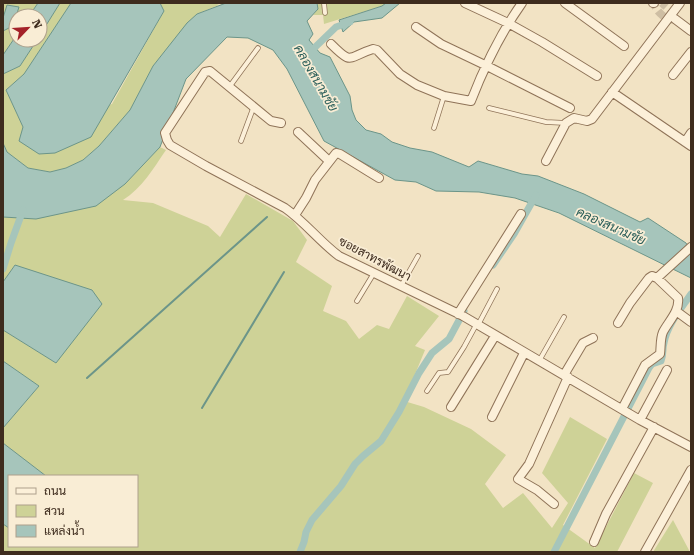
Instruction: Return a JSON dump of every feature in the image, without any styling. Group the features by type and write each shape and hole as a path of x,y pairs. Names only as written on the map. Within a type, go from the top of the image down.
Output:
{"street":[{"path":"465,3 508,23 598,76"},
{"path":"331,44 345,57 350,58 373,49 377,50 400,74 417,84 444,96 471,101 485,65 508,23 522,3"},
{"path":"565,3 624,46"},
{"path":"546,161 566,123 574,118 590,121 680,3"},
{"path":"675,19 691,31"},
{"path":"416,27 441,44 570,108"},
{"path":"673,75 691,52"},
{"name":"ซอยสาทรพัฒนา","path":"281,122 271,121 210,71 204,72 165,133 170,145 286,208 339,256 460,315 640,420 690,445"},
{"path":"612,92 688,144 691,133"},
{"path":"298,132 329,161"},
{"path":"295,215 306,198 314,180 329,161 338,153 379,178"},
{"path":"460,315 521,214"},
{"path":"657,278 691,247"},
{"path":"618,323 630,303 652,276 657,278 678,298 677,312 663,333 660,354 645,365 625,411"},
{"path":"677,312 691,321"},
{"path":"451,407 494,336"},
{"path":"554,504 537,490 518,479 529,464 566,376 582,343 594,338"},
{"path":"492,418 524,353"},
{"path":"640,420 667,370"},
{"path":"594,542 606,514 654,427"},
{"path":"645,552 691,470"}],"lane":[{"path":"324,3 325,14"},
{"path":"230,86 258,48"},
{"path":"434,128 444,96"},
{"path":"241,141 254,106"},
{"path":"489,108 546,122 566,123"},
{"path":"400,286 418,256"},
{"path":"357,301 374,273"},
{"path":"427,391 439,373 448,372 497,289"},
{"path":"539,361 564,317"}],"green space":[{"path":"3,3 38,3 35,8 18,8 7,5 3,18"},
{"path":"60,3 71,3 48,38 48,22"},
{"path":"160,3 215,3 219,5 197,14 153,66 130,110 99,146 83,160 66,168 50,172 28,168 7,152 3,143 3,74 20,66 32,48 41,48 24,74 6,90 23,127 112,104 164,11"},
{"path":"317,3 386,3 382,6 324,24 323,15 313,15 318,9"},
{"path":"8,28 8,48 3,55 3,31"},
{"path":"160,147 166,150 152,171 136,190 123,200 153,203 208,226 220,237 246,194 293,221 307,240 296,262 332,286 323,311 346,321 359,339 377,325 389,329 407,296 439,316 415,346 425,350 404,401 424,407 471,429 506,455 485,484 503,508 523,493 552,528 568,503 542,473 570,417 607,439 563,525 595,548 634,473 653,483 617,552 3,552 3,524 8,527 8,547 138,547 138,475 45,475 3,443 3,428 39,386 3,361 3,330 56,363 15,265 3,282 3,217 125,184"},
{"path":"673,520 690,552 653,552"}],"water":[{"path":"38,3 60,3 48,22 48,8 35,8"},
{"path":"71,3 160,3 164,11 91,137 55,153 39,154 19,141 23,127 6,90 24,74 41,48 48,48 48,38"},
{"name":"คลองสนามชัย","path":"226,3 317,3 318,9 307,21 313,34 309,40 320,53 330,57 350,96 352,110 356,120 366,130 381,134 392,142 410,148 432,152 469,167 478,161 522,174 538,176 584,194 640,222 648,218 686,243 691,251 691,278 559,213 515,198 479,192 436,191 416,182 395,180 324,141 287,69 273,50 248,38 227,37 186,79 160,147 125,184 96,206 36,219 3,217 3,143 7,152 28,168 50,172 66,168 83,160 99,146 130,110 153,66 187,23 197,14"},
{"path":"386,3 400,3 382,18 354,22 343,32 339,20 382,6"},
{"path":"7,5 19,7 8,8 8,28 3,31 3,18"},
{"path":"8,48 32,48 20,66 3,74 3,55"},
{"path":"15,265 92,290 102,304 56,363 3,330 3,282"},
{"path":"3,361 39,386 3,428"},
{"path":"3,443 45,475 8,475 8,527 3,524"}],"waterway":[{"name":"คลองสนามชัย","path":"308,54 336,27 350,22"},
{"path":"493,265 514,234 536,195"},
{"path":"3,269 23,210"},
{"path":"87,378 267,217"},
{"path":"202,408 284,272"},
{"path":"554,552 649,368 652,364 661,361 663,345 668,330 691,294"},
{"path":"300,552 306,532 312,520 341,486 355,464 381,441 399,412 419,373 432,353 449,339 464,311"}],"tunnel":[{"path":"657,3 654,3 661,15 668,20 675,19 673,13 662,3"}]}
